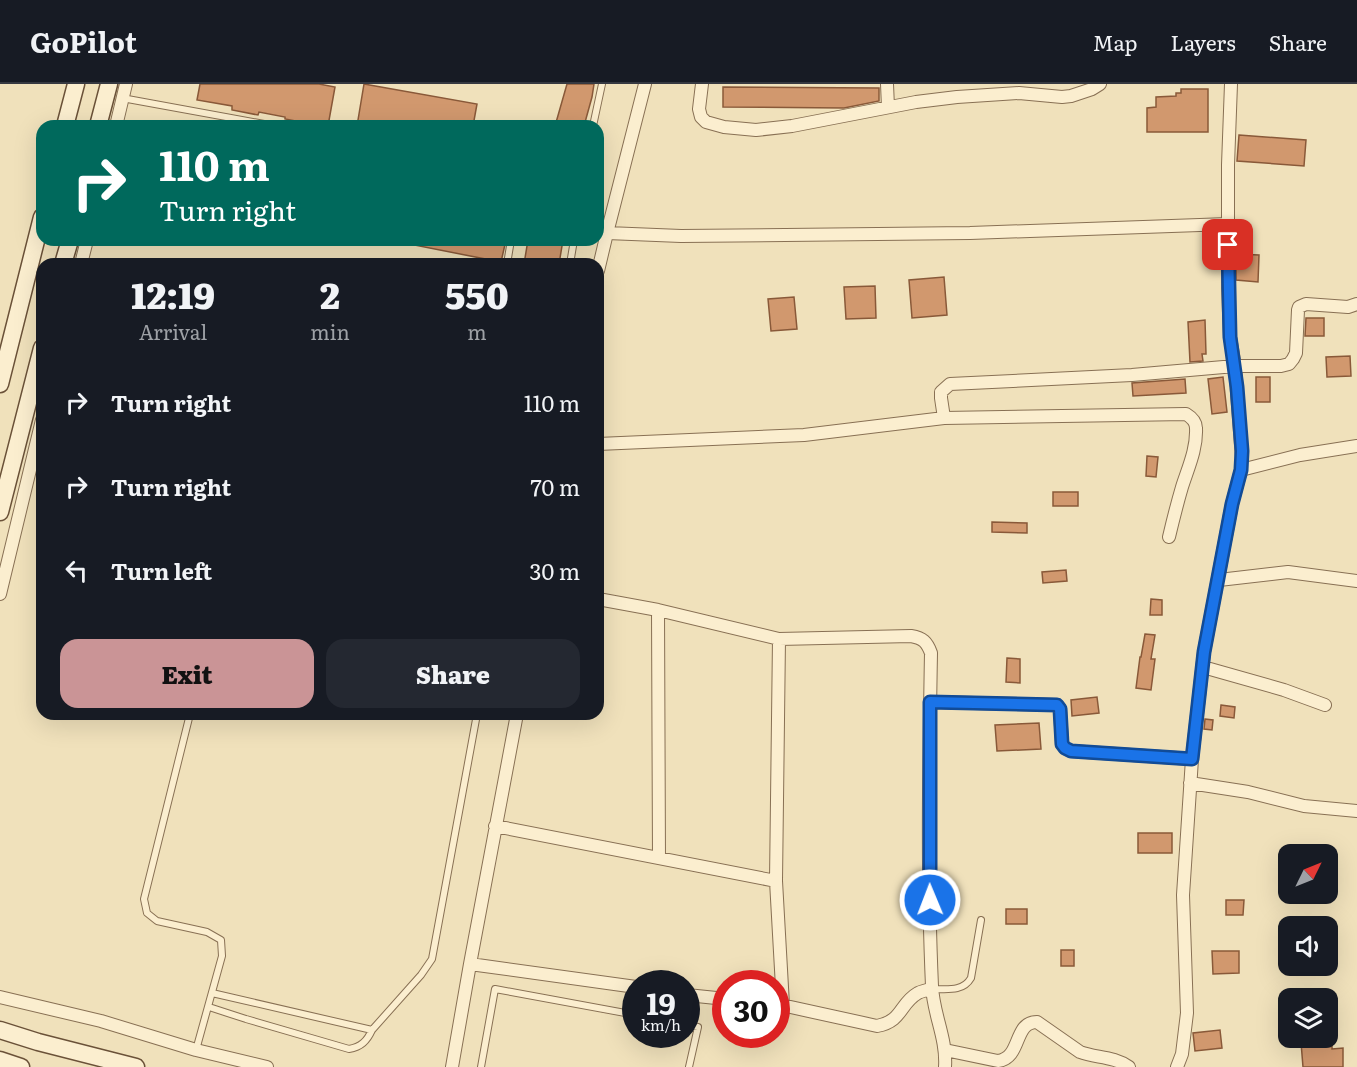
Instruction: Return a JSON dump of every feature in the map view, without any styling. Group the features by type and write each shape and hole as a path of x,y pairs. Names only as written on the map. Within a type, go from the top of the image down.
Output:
{"street":[{"path":"67,120 76,84"},
{"path":"100,120 109,84"},
{"path":"117,120 126,84"},
{"path":"604,246 645,84"},
{"path":"702,84 699,109 701,117 706,122 724,127 756,130 957,97 1019,93 1071,96 1100,84"},
{"path":"887,84 888,107"},
{"path":"1177,1067 1182,1054 1187,1013 1183,895 1192,759 1203,667 1222,551 1241,470 1242,451 1235,366 1230,337 1228,224 1231,84"},
{"path":"607,233 681,237 970,233 1228,224"},
{"path":"0,384 36,241"},
{"path":"944,418 941,392 950,384 1290,364 1296,353 1299,307 1303,305 1348,307 1357,304"},
{"path":"0,512 36,371"},
{"path":"604,444 804,435 944,418 1186,414 1195,422 1194,451 1180,492 1169,537"},
{"path":"0,594 36,445"},
{"path":"1241,470 1290,457 1357,446"},
{"path":"1219,580 1288,572 1357,580"},
{"path":"604,600 658,610 778,639 911,636 922,638 928,645 931,653 929,876 932,989 945,1050 945,1067"},
{"path":"658,610 659,858"},
{"path":"778,639 776,880 779,970"},
{"path":"1203,667 1284,690 1325,705"},
{"path":"930,702 1057,705 1062,715 1062,744 1071,751 1192,759"},
{"path":"452,1067 516,720"},
{"path":"1190,783 1248,792 1304,806 1357,811"},
{"path":"495,826 776,880"},
{"path":"470,964 622,985"},
{"path":"790,1006 877,1026 893,1021 909,1001 920,992 932,989"},
{"path":"0,997 101,1021 196,1050 267,1067"},
{"path":"945,1050 998,1061 1004,1060 1013,1053 1022,1029 1028,1024 1037,1022 1080,1052 1120,1061 1129,1067"},
{"path":"0,1030 136,1067"},
{"path":"0,1060 21,1067"}],"lane":[{"path":"594,120 602,84"},
{"path":"122,98 242,120"},
{"path":"189,720 144,899 147,913 157,921 207,932 221,940 222,956 196,1050"},
{"path":"208,1007 349,1049 358,1047 367,1040 372,1030 421,975 432,958 476,720"},
{"path":"932,989 963,987 968,983 971,978 981,920"},
{"path":"481,1067 495,989 622,1012"},
{"path":"212,993 372,1030"},
{"path":"689,1067 693,1048"}],"building":[{"path":"200,84 319,84 335,87 329,120 290,120 259,112 258,115 232,110 232,106 197,100"},
{"path":"364,84 477,104 474,120 358,120"},
{"path":"567,84 594,84 586,120 557,120"},
{"path":"723,87 879,88 879,101 844,108 723,107"},
{"path":"1181,89 1208,89 1208,132 1147,132 1147,108 1156,107 1156,97 1176,96 1176,93 1181,93"},
{"path":"1239,135 1306,140 1304,166 1237,161"},
{"path":"419,246 505,246 502,258 481,258"},
{"path":"527,246 562,246 560,258 525,258"},
{"path":"1236,254 1259,255 1258,282 1236,280"},
{"path":"944,277 947,315 912,318 909,280"},
{"path":"875,286 876,318 846,319 844,287"},
{"path":"794,297 797,329 771,331 768,299"},
{"path":"1306,318 1324,318 1324,336 1305,336"},
{"path":"1205,320 1206,354 1202,354 1203,361 1190,362 1188,322"},
{"path":"1350,356 1351,376 1327,377 1326,357"},
{"path":"1223,377 1227,412 1212,414 1208,379"},
{"path":"1256,377 1270,377 1270,402 1256,402"},
{"path":"1185,379 1186,393 1133,396 1132,383"},
{"path":"1147,456 1158,457 1156,477 1146,476"},
{"path":"1053,492 1078,492 1078,506 1053,506"},
{"path":"992,522 1027,523 1027,533 992,532"},
{"path":"1066,570 1067,581 1043,583 1042,572"},
{"path":"1151,599 1162,600 1162,615 1150,615"},
{"path":"1145,634 1155,635 1151,659 1155,659 1151,690 1136,688"},
{"path":"1007,658 1020,659 1020,683 1006,682"},
{"path":"1097,697 1099,713 1072,716 1071,700"},
{"path":"1221,705 1235,707 1234,718 1220,716"},
{"path":"1205,719 1213,720 1212,730 1204,729"},
{"path":"1039,723 1041,749 997,751 995,725"},
{"path":"1138,833 1172,833 1172,853 1138,853"},
{"path":"1226,900 1244,900 1243,915 1226,915"},
{"path":"1006,909 1027,909 1027,924 1006,924"},
{"path":"1061,950 1074,950 1074,966 1061,966"},
{"path":"1212,951 1239,951 1239,973 1213,974"},
{"path":"1220,1030 1222,1048 1195,1051 1193,1033"},
{"path":"1301,1048 1343,1048 1343,1067 1303,1067"}],"route":[{"path":"930,900 930,702 1057,705 1062,715 1062,744 1071,751 1192,759 1204,652 1219,580 1222,551 1241,470 1242,451 1237,387 1230,337 1228,245"}]}
